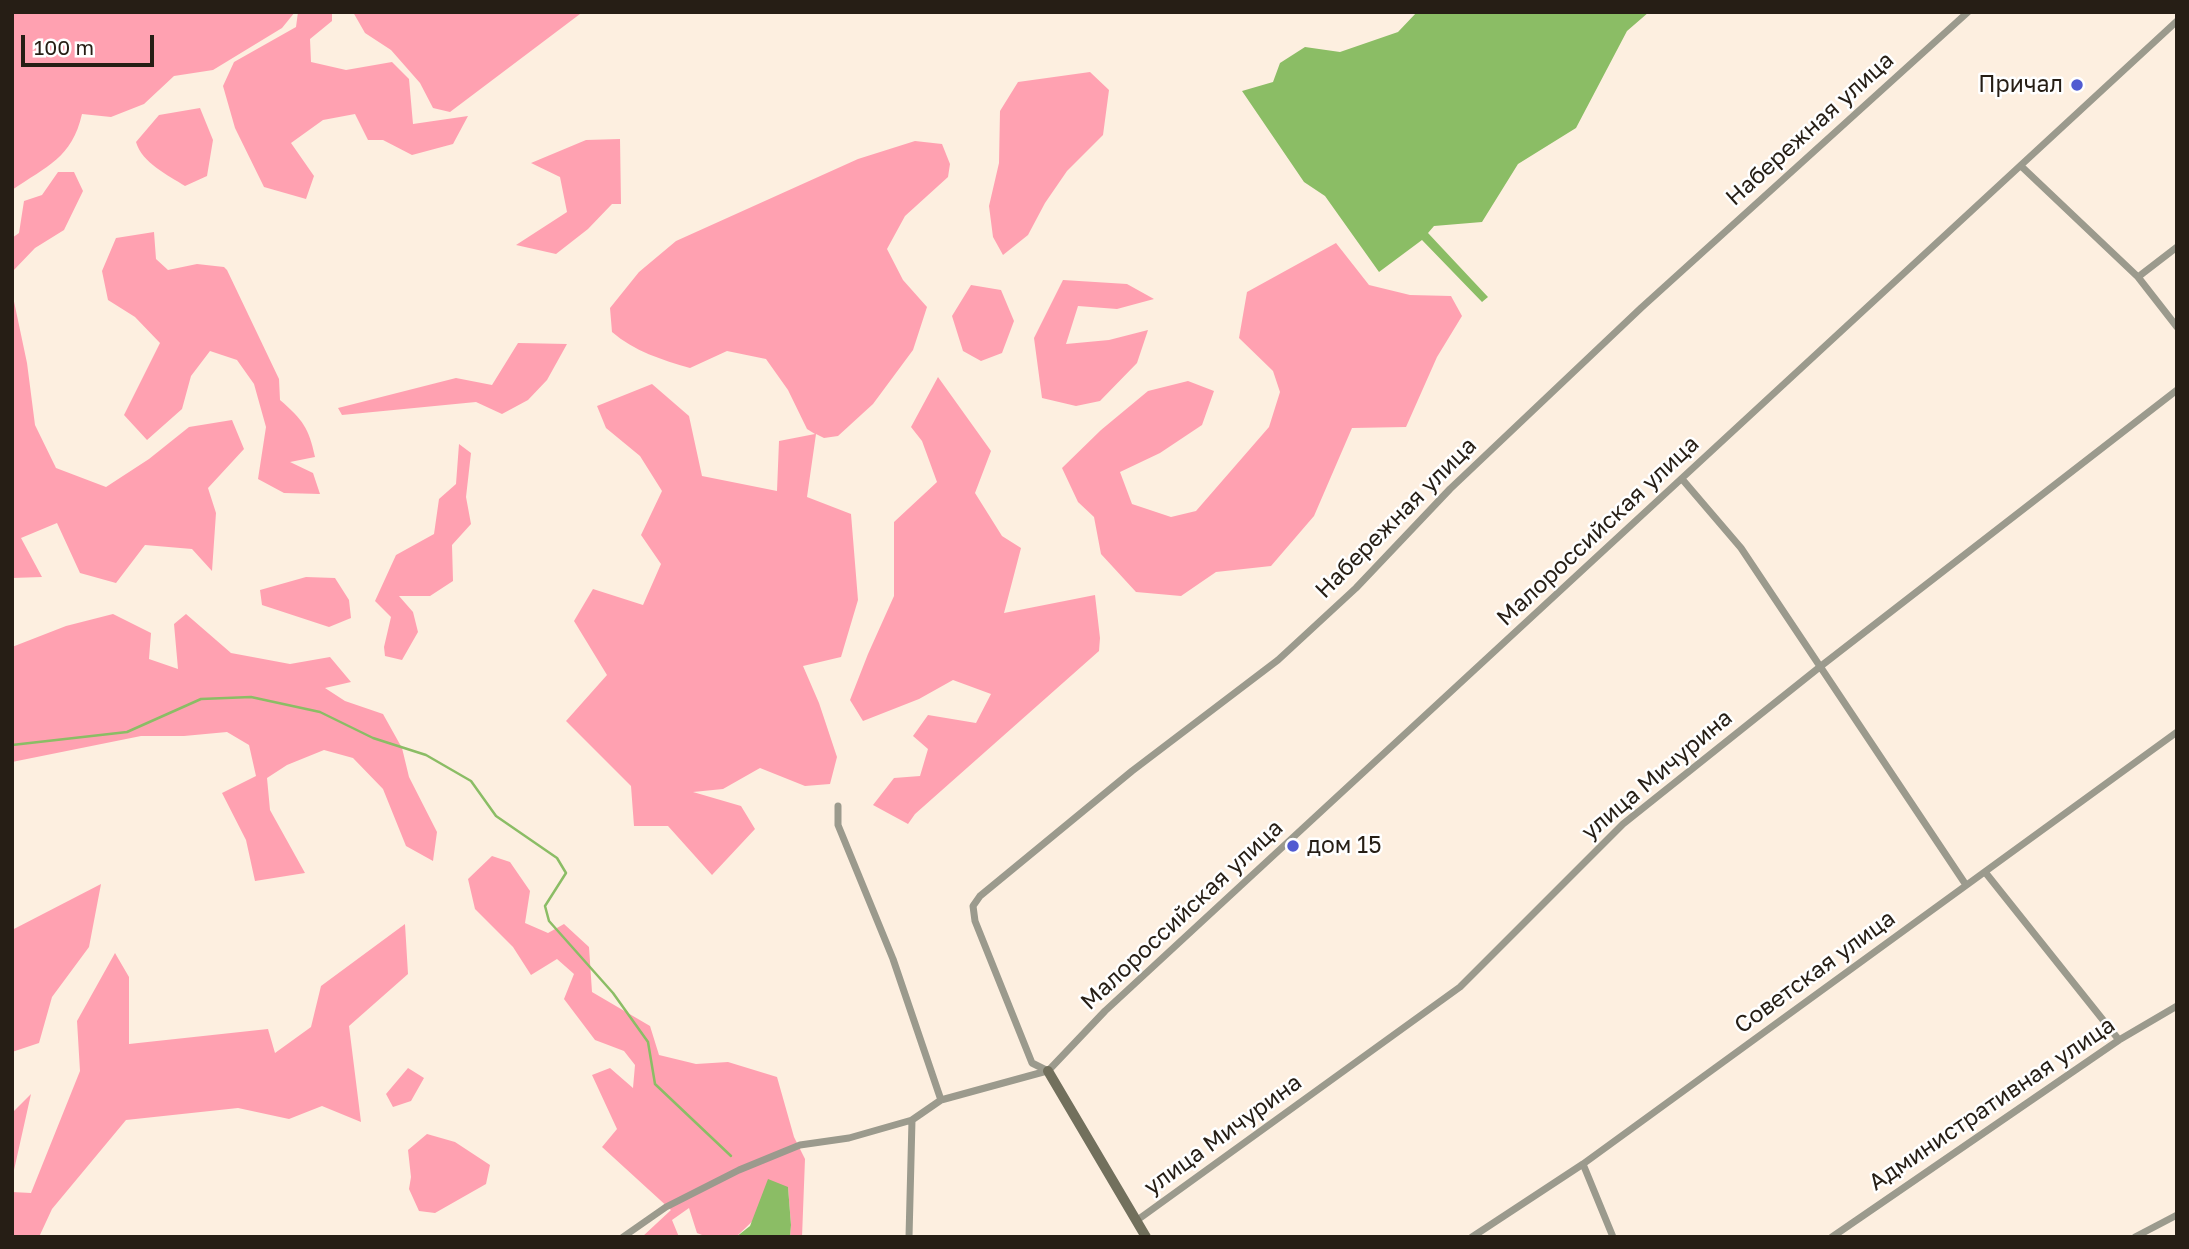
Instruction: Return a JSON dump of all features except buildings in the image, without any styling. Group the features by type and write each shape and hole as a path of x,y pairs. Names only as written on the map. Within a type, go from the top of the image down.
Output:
{"street":[{"name":"Набережная улица","path":"1048,1071 1032,1063 998,982 975,921 973,906 980,896 1132,771 1278,660 1356,588 1450,489 1641,308 1968,12"},
{"name":"Малороссийская улица","path":"1048,1071 1105,1011 2177,21"},
{"path":"2021,166 2138,277 2177,327"},
{"path":"2138,277 2177,247"},
{"name":"улица Мичурина","path":"1136,1221 1460,987 1623,824 1821,666 2177,390"},
{"path":"1682,479 1741,548 1966,885"},
{"name":"Советская улица","path":"1472,1237 1583,1164 2177,732"},
{"path":"838,806 838,825 893,959 941,1100"},
{"path":"1985,872 2119,1040"},
{"name":"Административная улица","path":"1832,1237 2119,1040 2177,1006"},
{"path":"623,1237 666,1207 751,1165 800,1145 849,1138 912,1120 941,1100 1048,1071 1146,1237"},
{"path":"909,1237 912,1120"},
{"path":"1583,1164 1613,1237"},
{"path":"2135,1237 2177,1215"}],"shaded area":[{"path":"12,12 295,12 282,28 213,70 174,76 144,104 111,117 82,114 78,129 65,151 47,167 12,190"},
{"path":"298,12 332,12 332,21 310,39 311,62 346,70 392,62 409,79 413,124 468,116 453,144 412,155 383,140 368,140 355,114 323,120 291,143 314,176 306,199 264,187 235,128 223,86 234,62 296,27"},
{"path":"353,12 580,14 450,112 433,108 420,83 391,50 365,33"},
{"path":"1417,12 1649,12 1627,31 1576,128 1518,164 1482,222 1434,226 1428,233 1488,297 1482,302 1422,240 1379,272 1325,196 1304,182 1242,91 1273,82 1280,63 1305,47 1340,52 1398,32"},
{"path":"1090,72 1109,90 1103,135 1067,171 1045,203 1028,235 1003,255 993,237 989,206 999,163 1000,111 1018,82"},
{"path":"200,108 213,140 207,176 185,186 150,162 136,142 159,115"},
{"path":"620,139 621,204 612,204 588,229 556,254 516,245 567,212 560,177 531,163 586,140"},
{"path":"915,141 942,144 950,164 948,177 905,216 887,249 903,280 927,307 913,350 873,404 838,436 824,438 816,434 807,497 851,514 858,600 841,657 803,666 837,757 830,784 805,786 760,768 723,789 693,792 741,806 755,829 712,875 668,826 634,826 631,786 566,721 607,675 574,621 593,589 643,605 661,564 641,535 662,491 640,456 606,428 597,406 652,384 689,416 702,476 777,491 779,441 815,434 807,429 788,390 766,359 727,351 690,368 669,362 639,350 612,332 610,308 639,272 676,241 858,159"},
{"path":"58,172 74,172 83,191 64,230 35,248 12,272 12,238 19,233 24,201 42,195"},
{"path":"154,232 156,259 168,270 197,264 224,267 227,270 279,379 280,400 300,419 310,439 315,457 290,462 313,473 320,494 284,493 258,479 266,427 254,384 237,360 210,351 191,376 182,409 147,440 124,415 160,343 135,317 108,300 102,271 116,238"},
{"path":"1336,243 1369,285 1410,295 1451,296 1462,316 1437,357 1406,427 1352,428 1314,516 1271,566 1216,572 1181,596 1136,592 1101,554 1094,517 1078,502 1062,468 1101,430 1148,391 1188,381 1214,391 1202,425 1160,453 1120,472 1132,504 1171,517 1196,511 1269,427 1280,392 1273,371 1239,338 1247,292"},
{"path":"1063,280 1127,284 1154,299 1117,309 1078,306 1066,344 1109,340 1148,330 1137,363 1100,401 1076,406 1042,398 1034,338"},
{"path":"971,285 1001,290 1014,321 1002,353 981,361 963,351 952,316"},
{"path":"12,292 27,363 35,425 56,468 106,487 149,459 189,427 232,420 244,449 208,488 216,513 212,571 192,549 145,545 116,583 80,573 57,523 21,538 42,577 12,578"},
{"path":"518,343 567,344 547,380 528,400 502,414 476,402 342,415 338,408 456,378 492,385"},
{"path":"938,377 991,451 975,493 1002,536 1021,548 1004,613 1095,595 1100,638 1099,651 915,814 908,824 873,805 894,778 920,776 928,749 913,736 928,715 976,723 991,694 953,680 919,699 863,721 850,700 894,596 894,522 937,482 922,441 911,427"},
{"path":"459,444 471,453 466,497 471,524 452,545 453,581 430,596 399,596 413,612 418,632 402,660 385,656 384,647 391,617 375,601 396,555 434,534 439,499 456,484"},
{"path":"306,577 335,578 349,600 351,618 329,627 262,605 260,590"},
{"path":"113,614 151,633 149,659 178,669 174,624 186,614 231,653 290,664 330,657 351,682 325,688 345,701 383,714 402,748 409,777 437,832 433,861 406,846 383,789 353,758 324,750 287,765 267,778 270,810 305,873 255,881 246,840 222,793 256,776 249,745 227,732 141,736 12,762 12,647 66,626"},
{"path":"492,856 510,862 530,891 525,923 548,933 564,924 589,947 592,992 650,1026 659,1055 696,1064 728,1062 777,1077 794,1137 805,1159 802,1237 790,1237 788,1187 736,1237 707,1237 697,1233 689,1208 672,1220 679,1237 642,1237 671,1210 602,1147 617,1129 592,1075 610,1068 633,1088 635,1065 624,1051 595,1040 564,999 574,974 557,959 531,975 513,947 475,909 468,879"},
{"path":"101,884 89,947 52,997 39,1043 12,1052 12,930"},
{"path":"405,924 408,974 349,1026 361,1122 322,1106 289,1119 238,1108 126,1120 52,1209 39,1237 12,1237 12,1192 31,1193 80,1071 77,1021 115,953 129,977 129,1044 268,1029 275,1053 311,1027 321,986"},
{"path":"408,1068 424,1078 411,1101 393,1107 386,1094"},
{"path":"31,1094 12,1179 12,1113"},
{"path":"427,1134 455,1142 490,1165 486,1184 435,1213 419,1211 409,1189 411,1177 408,1150"},
{"path":"768,1179 788,1187 790,1237 736,1237 750,1226"}],"waterway":[{"path":"12,745 127,732 201,699 251,697 320,712 373,738 426,755 471,781 496,816 557,858 566,873 545,906 549,921 613,993 648,1042 655,1084 731,1156"}],"place":[{"name":"Причал","path":"2077,85"},
{"name":"дом 15","path":"1293,846"}]}
